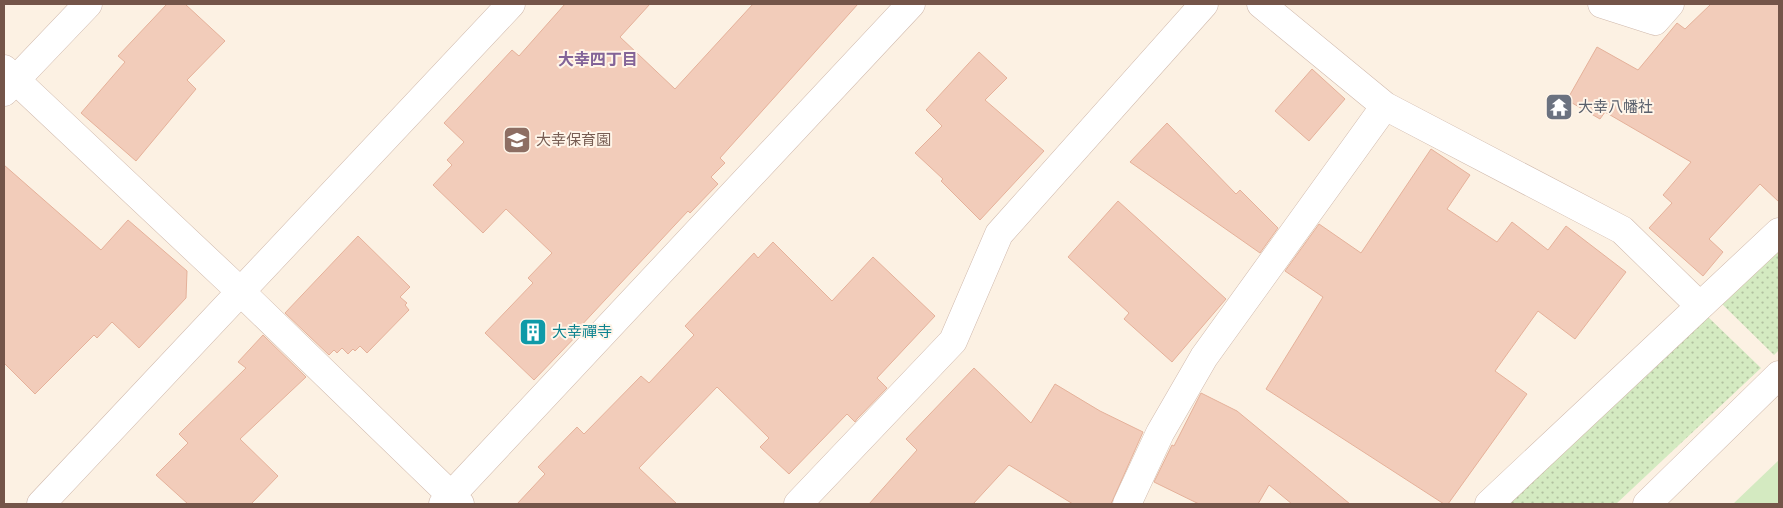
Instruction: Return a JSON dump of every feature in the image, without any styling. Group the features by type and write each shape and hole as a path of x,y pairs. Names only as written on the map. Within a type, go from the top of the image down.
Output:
{"street":[{"path":"88,4 8,80 241,292 451,501 912,4"},
{"path":"41,504 511,4"},
{"path":"798,504 953,341 999,234 1204,4"},
{"path":"1261,4 1385,106 1622,230 1699,305"},
{"path":"1602,4 1655,21 1670,4"},
{"path":"1127,504 1160,433 1204,357 1385,106"},
{"path":"1489,504 1779,232"},
{"path":"1647,504 1779,375"}],"green space":[{"path":"1779,248 1779,350 1774,355 1721,303"},
{"path":"1707,316 1761,368 1616,504 1506,504"},
{"path":"1779,460 1779,504 1733,504"}],"building":[{"path":"167,4 185,4 225,41 187,80 196,89 136,161 81,113 125,62 118,56"},
{"path":"565,4 650,4 620,37 675,89 753,4 858,4 720,158 725,163 711,177 718,184 690,213 688,211 578,329 581,331 534,380 485,333 533,283 528,278 552,253 506,209 483,233 433,185 452,165 447,160 464,142 444,123 512,50 519,56"},
{"path":"1711,4 1779,4 1779,202 1760,184 1709,239 1723,252 1703,276 1649,228 1672,203 1663,195 1691,162 1605,112 1600,119 1567,100 1597,47 1638,70 1677,23 1685,29"},
{"path":"979,52 1007,78 985,100 1044,151 980,220 941,181 943,179 915,153 942,126 926,110"},
{"path":"1312,69 1345,99 1309,141 1275,111"},
{"path":"1167,123 1236,194 1240,190 1278,228 1260,253 1130,162"},
{"path":"1431,149 1470,175 1447,209 1497,242 1512,222 1548,250 1566,226 1626,272 1575,339 1538,311 1495,371 1527,394 1448,504 1444,504 1266,389 1323,297 1285,271 1319,224 1361,253"},
{"path":"4,165 101,250 128,220 187,271 186,298 139,348 112,322 97,338 94,335 35,394 4,363"},
{"path":"1118,201 1226,299 1172,362 1124,319 1129,313 1068,257"},
{"path":"358,236 410,287 400,297 407,303 405,305 409,310 367,353 360,346 348,354 342,348 337,353 334,350 329,355 285,313"},
{"path":"773,242 832,301 873,257 935,316 877,378 887,388 855,422 847,414 789,474 760,447 769,438 717,387 639,468 677,504 517,504 545,474 538,467 577,427 584,434 641,376 649,383 694,335 685,326 754,253 758,258"},
{"path":"263,335 306,377 240,439 278,476 251,504 188,504 156,475 188,443 179,434 246,368 238,362"},
{"path":"974,368 1031,423 1055,384 1100,411 1143,432 1111,504 1073,504 1009,465 973,504 869,504 917,450 906,439"},
{"path":"1201,393 1237,411 1350,504 1292,504 1269,485 1258,504 1199,504 1154,482"}],"place":[{"name":"大幸八幡社","path":"1559,107"},
{"name":"大幸保育園","path":"517,140"},
{"name":"大幸禪寺","path":"533,332"}],"district":[{"name":"大幸四丁目","path":"598,59"}]}
